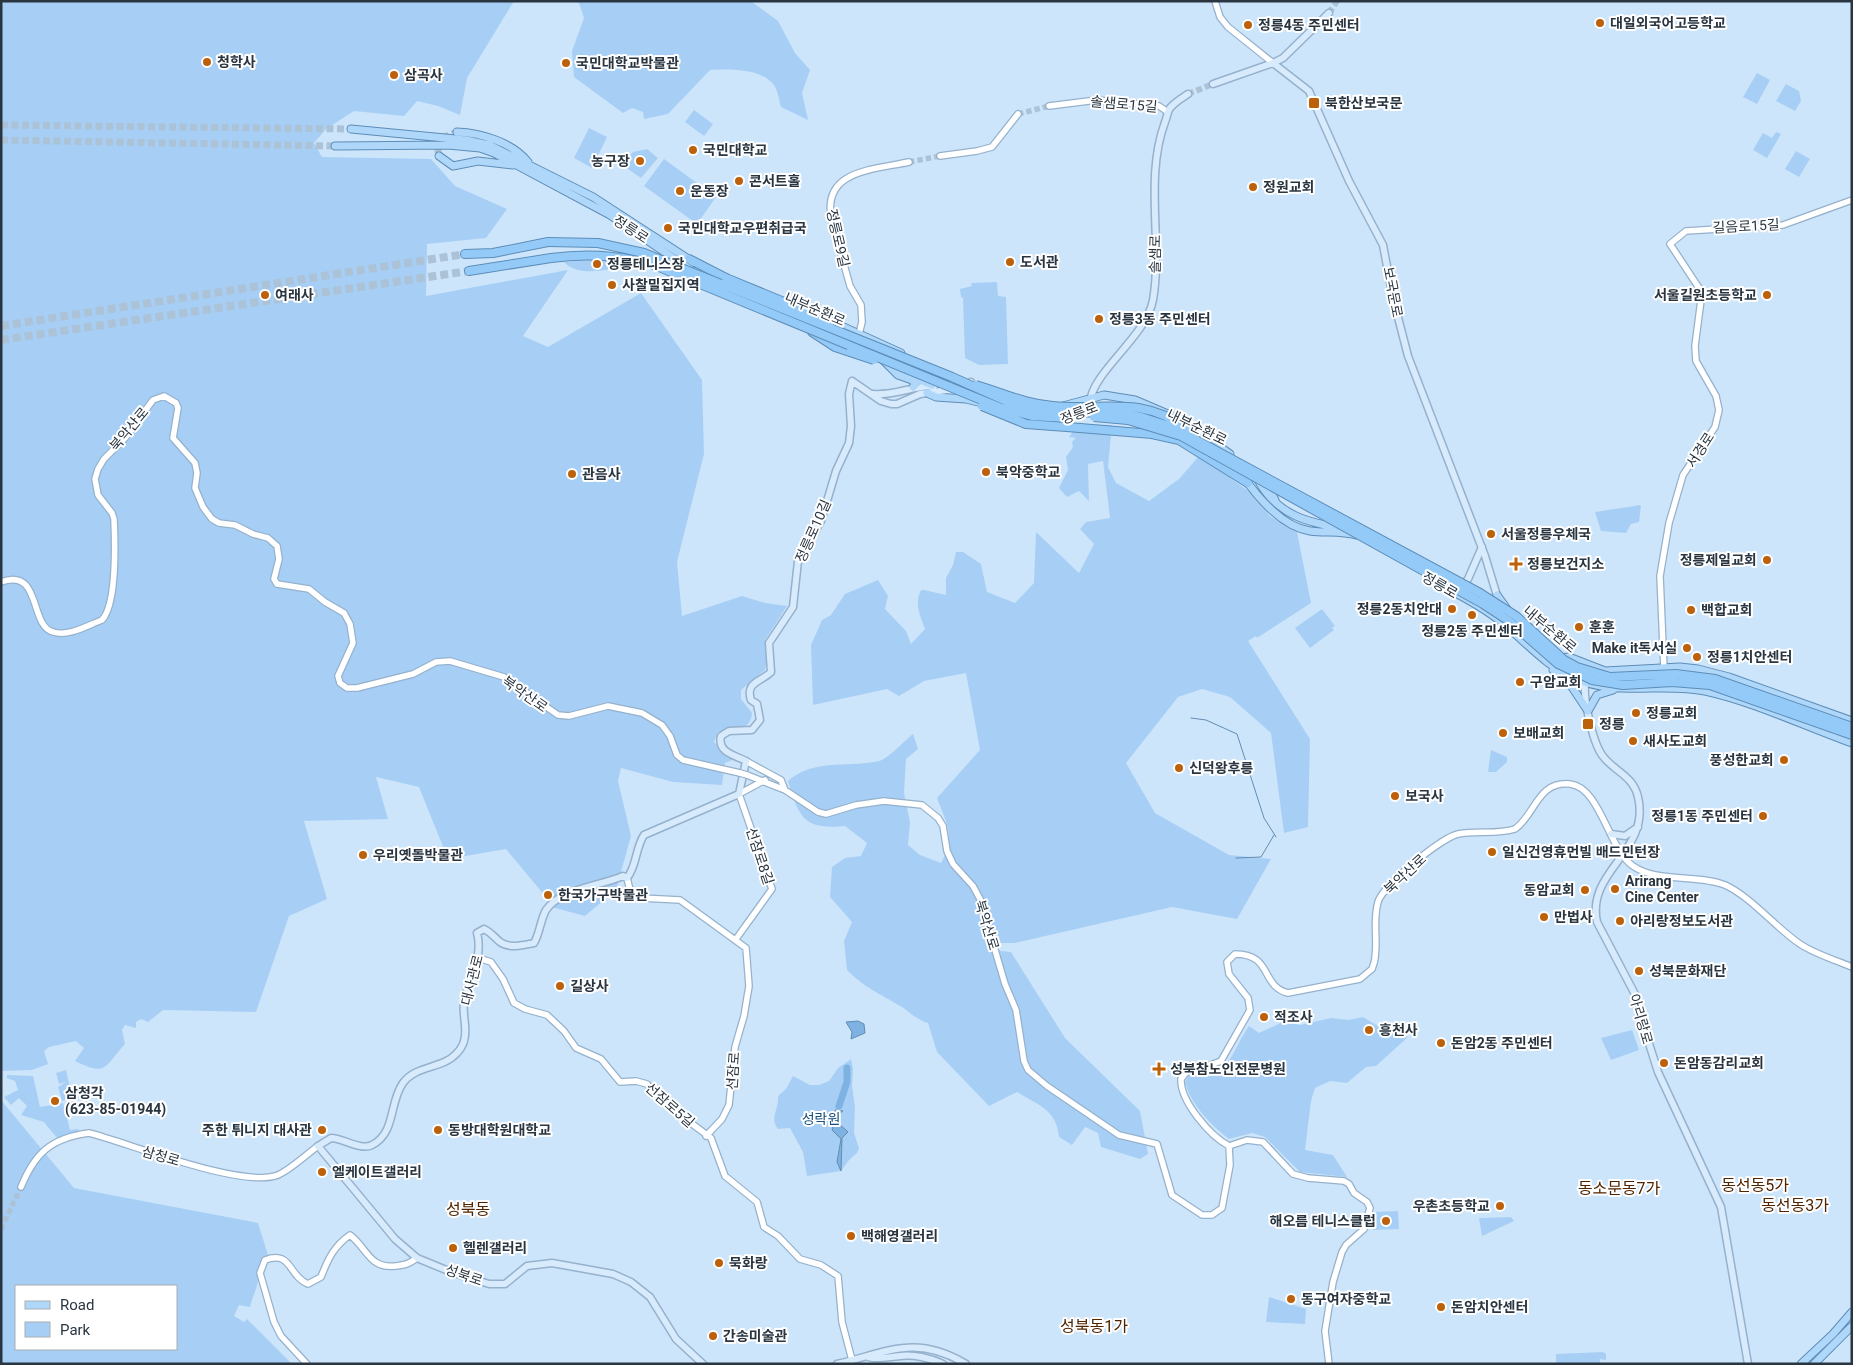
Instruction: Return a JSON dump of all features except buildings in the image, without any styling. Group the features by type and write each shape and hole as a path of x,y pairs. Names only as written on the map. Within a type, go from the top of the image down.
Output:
{"highway":[{"name":"내부순환로","path":"465,254 493,253 548,242 613,244 644,253 855,336 1022,408 1062,413 1114,412 1141,417 1172,427 1480,592 1516,616 1564,660 1577,667 1610,677 1676,674 1715,679 1852,728"},
{"name":"내부순환로","path":"469,271 550,258 600,255 646,263 743,300 1001,408 1033,416 1114,418 1181,436 1490,607 1509,621 1546,655 1575,674 1613,684 1672,682 1710,686 1852,734"},
{"path":"689,259 726,278 801,309 855,336"},
{"path":"747,297 801,323 835,347 896,365"},
{"path":"952,377 1031,404 1065,407 1119,405 1161,414 1186,428 1240,466 1262,487"},
{"path":"953,388 1003,416 1021,423 1152,434 1179,440 1248,483"}],"main road":[{"path":"1213,84 1283,58 1329,13"},
{"name":"보국문로","path":"1273,63 1305,87 1312,96 1349,181 1383,245 1393,298 1408,356 1482,547 1501,607 1504,624"},
{"path":"1168,112 1173,105 1188,94"},
{"name":"솔샘로","path":"1089,406 1090,397 1140,327 1151,304 1156,264 1155,178 1158,144 1168,112"},
{"name":"정릉로","path":"351,129 477,142 489,145 577,188 612,208 714,275 789,302"},
{"path":"457,132 473,133 493,139 522,154 530,164"},
{"name":"정릉로","path":"335,146 466,146 494,153 610,215 707,280 871,350 964,392 986,404 1029,420 1052,422 1064,420 1089,406 1103,403 1120,404 1159,419 1170,425 1197,447 1234,468 1290,525 1311,531 1354,534 1368,541 1504,624 1542,659 1585,682 1618,688 1707,692 1852,743"},
{"path":"439,156 453,166 478,160 521,166"},
{"path":"543,178 552,179 574,191 577,191 577,188"},
{"name":"정릉로","path":"689,259 789,302 855,336 1029,406 1050,408 1065,406 1090,397 1104,395 1124,397 1172,414 1195,428 1266,482 1275,500"},
{"name":"정릉로","path":"744,287 771,294"},
{"path":"871,350 895,373 913,383 953,388 973,383"},
{"path":"871,350 902,372 932,385"},
{"name":"정릉로10길","path":"746,760 725,751 720,744 720,736 730,731 752,730 760,720 757,704 751,700 750,688 752,684 770,672 769,643 793,607 798,561 821,521 836,471 849,443 852,426 849,394 852,381 880,398"},
{"path":"880,398 894,394 913,383"},
{"path":"880,398 888,404 897,404 927,393 947,390 964,392 973,383"},
{"path":"927,393 936,397 966,399 986,404"},
{"name":"정릉로","path":"1255,473 1262,487 1298,519 1369,536 1451,579 1508,612 1560,659"},
{"path":"1368,541 1449,588 1454,585 1451,579"},
{"path":"1462,598 1462,590 1465,588 1482,547"},
{"path":"1497,595 1508,612"},
{"path":"1542,659 1558,666 1562,662 1560,659 1569,657 1593,668 1619,672 1680,667 1717,674 1852,721"},
{"path":"1542,659 1572,687 1588,711 1597,696 1618,688"},
{"path":"1585,682 1593,668"},
{"name":"아리랑로","path":"1585,682 1593,735 1600,752 1627,776 1636,790 1640,807 1638,826 1622,857 1600,887 1596,908 1597,922 1638,1000 1658,1072 1721,1207 1748,1364"},
{"path":"1707,692 1726,693 1783,712 1786,709 1779,706 1780,696"},
{"path":"1823,710 1834,723"},
{"path":"1813,729 1801,720 1803,716 1852,728"},
{"path":"627,878 633,871 639,843 644,835 739,794 746,760"},
{"path":"1611,834 1625,836 1638,826"},
{"name":"대사관로","path":"318,1146 331,1138 367,1147 376,1143 384,1134 390,1122 396,1095 404,1081 412,1074 449,1060 456,1054 464,1042 464,1003 478,958 480,944 477,933 484,929 492,933 500,942 519,947 534,943 547,909 558,899 575,891 604,884 623,876 627,878"},
{"name":"성북로","path":"318,1146 395,1239 417,1258 451,1272 489,1284 505,1284 527,1266 552,1263 613,1274 631,1282 650,1297 676,1339 703,1364"},
{"path":"1801,1364 1833,1334 1852,1312"},
{"path":"1814,1364 1852,1326"},
{"path":"868,1357 875,1352 902,1347 928,1348 947,1353 966,1364"},
{"path":"837,1364 868,1357 877,1359 902,1355 928,1358 943,1364"}],"street":[{"name":"보국문로","path":"1215,1 1220,17 1228,27 1273,63"},
{"name":"솔샘로15길","path":"1049,106 1096,100 1159,106 1168,112"},
{"path":"940,156 977,151 992,146 1018,114"},
{"name":"정릉로9길","path":"855,336 862,322 861,305 850,286 829,212 832,194 836,187 847,177 909,162"},
{"name":"길음로15길","path":"1670,244 1686,231 1783,225 1852,200"},
{"name":"서경로","path":"1670,244 1699,288 1701,300 1695,346 1696,361 1716,396 1719,410 1715,427 1683,475 1669,523 1660,576 1663,667 1670,689"},
{"path":"747,297 855,336 871,350"},
{"name":"북악산로","path":"1,582 13,580 24,584 31,593 45,627 51,632 67,633 102,620 106,616 110,607 114,519 112,513 98,495 95,479 104,459 125,438 153,400 164,396 176,403 178,408 173,438 194,463 197,473 195,488 203,507 212,519 219,523 235,525 275,543 279,551 274,579 277,584 309,588 325,602 341,610 347,618 354,643 338,676 340,683 347,688 357,688 413,674 436,662 450,661 504,677 558,715 569,716 608,706 642,713 662,726 670,736 677,755 683,760 765,780 785,790 818,812 826,814 856,805 884,801 922,805 938,818 943,826 946,851 953,864 973,886 980,900 1005,984 1016,1010 1024,1061 1028,1070 1054,1091 1119,1135 1157,1144 1172,1195 1202,1216 1212,1215 1222,1208 1230,1165 1229,1146 1219,1141 1190,1107 1180,1087 1184,1073 1192,1065 1208,1066 1221,1061 1250,1010 1248,998 1228,974 1227,962 1235,954 1252,956 1257,959 1280,991 1288,993 1360,979 1372,968 1375,958 1377,907 1381,895 1413,864 1444,840 1463,834 1517,828 1542,792 1557,786 1570,784 1580,788 1591,799 1622,857"},
{"path":"746,760 781,780 785,790"},
{"path":"739,794 765,780"},
{"name":"선잠로8길","path":"736,939 772,890 739,794"},
{"path":"1622,857 1633,866 1646,872 1724,885 1801,945 1852,967"},
{"name":"선잠로","path":"627,878 630,890 641,898 680,900 746,948 748,986 746,1004 735,1047 730,1105 722,1119 706,1136"},
{"name":"선잠로5길","path":"478,958 491,962 503,979 514,1003 525,1009 547,1015 556,1022 576,1048 601,1059 620,1082 636,1081 647,1084 664,1103 706,1136"},
{"name":"삼청로","path":"21,1187 30,1165 42,1152 74,1135 89,1133 200,1167 264,1178 279,1175 318,1146"},
{"path":"706,1136 711,1138 725,1176 758,1202 764,1227 778,1236 800,1259 821,1265 838,1276 842,1322 852,1360"},
{"path":"1229,1146 1247,1140 1263,1142 1294,1174 1308,1178 1344,1181 1349,1184 1354,1193 1367,1202 1370,1208 1364,1229 1346,1245 1333,1282 1325,1331 1329,1364"},
{"path":"308,1364 281,1336 274,1322 260,1273 265,1260 279,1258 286,1260 298,1280 308,1284 321,1277 332,1251 339,1242 350,1235 376,1264 382,1266 409,1265 417,1258"}],"green space":[{"path":"1,1 514,1 467,78 460,115 438,106 417,101 404,116 354,111 326,129 314,143 322,157 431,159 455,186 507,209 486,238 427,244 426,296 568,270 523,336 548,347 641,293 702,380 704,454 677,562 682,616 742,596 765,603 787,606 765,640 767,659 765,670 741,690 741,699 752,713 751,719 748,724 741,728 718,732 714,742 732,760 725,763 722,785 673,782 621,768 618,781 631,836 616,890 585,916 555,908 506,849 448,859 419,787 376,777 388,819 304,821 327,899 289,916 256,1012 163,1010 148,1022 141,1019 136,1022 136,1028 125,1025 122,1030 125,1044 108,1064 99,1069 85,1066 75,1061 84,1048 76,1041 49,1047 44,1051 48,1064 32,1070 1,1071"},
{"path":"573,1 751,1 778,21 795,53 810,70 802,93 808,120 781,107 775,87 768,79 761,75 735,70 710,70 668,114 644,119 643,112 632,108 623,113 574,77 572,51 584,18 579,3"},
{"path":"1757,73 1770,80 1757,104 1743,97"},
{"path":"1786,84 1799,91 1801,101 1795,111 1776,101"},
{"path":"694,110 713,124 704,136 685,122"},
{"path":"589,128 607,137 592,168 574,158"},
{"path":"1776,132 1781,134 1767,158 1753,150 1763,133 1772,138"},
{"name":"농구장","path":"647,149 658,158 641,178 622,165 633,152"},
{"path":"1796,151 1810,159 1799,177 1785,169"},
{"name":"운동장","path":"664,159 716,197 697,224 644,186"},
{"name":"정릉테니스장","path":"609,259 627,263 628,266 586,271 570,267 564,262"},
{"path":"997,282 998,296 1006,297 1008,364 979,365 965,358 963,298 961,297 960,289 972,286 971,283"},
{"path":"1078,424 1112,425 1108,467 1116,483 1149,501 1179,479 1199,456 1250,492 1270,516 1297,532 1311,603 1257,638 1256,636 1248,641 1310,739 1308,827 1284,833 1271,733 1230,697 1202,689 1178,697 1126,763 1155,813 1229,855 1271,859 1237,919 1172,907 1015,943 996,943 987,938 991,950 1011,952 1065,1038 1140,1111 1148,1154 1140,1159 1101,1147 1098,1133 1085,1127 1072,1145 1059,1137 1055,1120 1045,1109 1017,1092 989,1106 937,1052 928,1023 867,986 847,970 844,941 852,922 830,897 832,867 845,858 861,856 867,843 845,826 820,826 805,819 800,813 788,781 798,774 820,766 868,763 883,760 913,734 918,749 906,759 904,793 910,822 908,845 920,855 941,863 946,854 949,838 947,823 937,798 980,750 966,673 924,681 899,696 887,689 813,705 811,645 822,620 831,615 845,594 878,580 888,596 885,609 906,631 911,644 925,629 918,605 921,590 946,595 946,578 953,565 956,552 963,552 981,564 987,592 1015,603 1034,583 1036,532 1079,573 1094,544 1080,529 1086,522 1110,518 1103,461 1088,464 1089,501 1079,491 1067,497 1059,488 1068,470 1066,457 1073,447 1072,442 1076,438 1069,437"},
{"path":"1641,505 1639,522 1631,524 1626,533 1601,531 1595,512"},
{"path":"1322,609 1335,626 1332,628 1334,630 1310,648 1295,628"},
{"path":"1491,750 1507,757 1507,762 1496,772 1488,772"},
{"path":"1363,1017 1381,1028 1408,1037 1376,1066 1366,1067 1347,1083 1330,1081 1315,1088 1311,1101 1305,1150 1333,1155 1347,1177 1300,1172 1265,1137 1252,1133 1229,1139 1202,1114 1192,1099 1185,1082 1189,1075 1223,1067 1228,1062 1249,1026 1259,1033 1285,1021 1300,1025 1331,1018 1349,1020"},
{"path":"1632,1030 1639,1050 1611,1060 1601,1038"},
{"name":"성락원","path":"851,1059 855,1107 854,1133 859,1148 857,1153 841,1171 807,1176 803,1152 790,1128 778,1129 775,1125 774,1117 778,1096 786,1089 793,1076 810,1085 819,1085 829,1081 838,1068"},
{"path":"66,1070 72,1097 62,1101 58,1087 66,1082 59,1084 56,1073"},
{"path":"7,1075 33,1076 40,1107 63,1103 70,1130 78,1129 79,1132 57,1138 44,1122 21,1115 27,1106 19,1098 11,1105 4,1097 18,1090 15,1081 7,1078"},
{"path":"1,1100 74,1188 258,1223 268,1255 259,1269 257,1287 250,1307 239,1305 234,1316 244,1322 247,1319 292,1364 1,1364"},
{"name":"해오름 테니스클럽","path":"1398,1211 1399,1229 1373,1230 1372,1212"},
{"path":"1511,1217 1514,1221 1482,1236 1479,1218"},
{"path":"1269,1297 1306,1309 1305,1324 1266,1322"},
{"path":"1603,1352 1606,1354 1606,1360 1600,1359 1600,1364 1556,1364 1556,1354"}],"shaded area":[{"path":"858,1021 864,1024 865,1033 851,1039 852,1032 846,1022"},
{"path":"835,1110 843,1111 839,1114 838,1123 848,1132 842,1138 841,1171 837,1162 841,1139 832,1130 836,1114"}],"waterway":[{"path":"1191,718 1206,720 1237,734 1264,818 1276,837"},
{"path":"1236,858 1261,857 1274,835"},
{"path":"839,1106 847,1082 847,1068"}],"tunnel":[{"path":"1329,13 1337,1"},
{"path":"1188,94 1213,84"},
{"path":"1018,114 1049,106"},
{"path":"1,125 351,129"},
{"path":"439,156 437,145 439,139 457,132"},
{"path":"1,140 335,146"},
{"path":"909,162 940,156"},
{"path":"1,326 465,254"},
{"path":"1,340 469,271"},
{"path":"1,1229 21,1187"}],"place":[{"name":"대일외국어고등학교","path":"1600,23"},
{"name":"정릉4동 주민센터","path":"1248,25"},
{"name":"청학사","path":"207,62"},
{"name":"국민대학교박물관","path":"566,63"},
{"name":"삼곡사","path":"394,75"},
{"name":"북한산보국문","path":"1314,103"},
{"name":"국민대학교","path":"693,150"},
{"name":"농구장","path":"640,161"},
{"name":"콘서트홀","path":"739,181"},
{"name":"정원교회","path":"1253,187"},
{"name":"운동장","path":"680,191"},
{"name":"국민대학교우편취급국","path":"668,228"},
{"name":"도서관","path":"1010,262"},
{"name":"정릉테니스장","path":"597,264"},
{"name":"사찰밀집지역","path":"612,285"},
{"name":"여래사","path":"265,295"},
{"name":"서울길원초등학교","path":"1767,295"},
{"name":"정릉3동 주민센터","path":"1099,319"},
{"name":"북악중학교","path":"986,472"},
{"name":"관음사","path":"572,474"},
{"name":"서울정릉우체국","path":"1491,534"},
{"name":"정릉제일교회","path":"1767,560"},
{"name":"정릉보건지소","path":"1516,564"},
{"name":"정릉2동치안대","path":"1452,609"},
{"name":"백합교회","path":"1691,610"},
{"name":"정릉2동 주민센터","path":"1472,615"},
{"name":"훈훈","path":"1579,627"},
{"name":"Make it독서실","path":"1687,648"},
{"name":"정릉1치안센터","path":"1697,657"},
{"name":"구암교회","path":"1520,682"},
{"name":"정릉교회","path":"1636,713"},
{"name":"정릉","path":"1588,724"},
{"name":"보배교회","path":"1503,733"},
{"name":"새사도교회","path":"1633,741"},
{"name":"풍성한교회","path":"1784,760"},
{"name":"신덕왕후릉","path":"1179,768"},
{"name":"보국사","path":"1395,796"},
{"name":"정릉1동 주민센터","path":"1763,816"},
{"name":"일신건영휴먼빌 배드민턴장","path":"1492,852"},
{"name":"우리옛돌박물관","path":"363,855"},
{"name":"Arirang Cine Center","path":"1615,889"},
{"name":"동암교회","path":"1585,890"},
{"name":"한국가구박물관","path":"548,895"},
{"name":"만법사","path":"1544,917"},
{"name":"아리랑정보도서관","path":"1620,921"},
{"name":"성북문화재단","path":"1639,971"},
{"name":"길상사","path":"560,986"},
{"name":"적조사","path":"1264,1017"},
{"name":"흥천사","path":"1369,1030"},
{"name":"돈암2동 주민센터","path":"1441,1043"},
{"name":"돈암동감리교회","path":"1664,1063"},
{"name":"성북참노인전문병원","path":"1159,1069"},
{"name":"삼청각 (623-85-01944)","path":"55,1101"},
{"name":"주한 튀니지 대사관","path":"322,1130"},
{"name":"동방대학원대학교","path":"438,1130"},
{"name":"엘케이트갤러리","path":"322,1172"},
{"name":"우촌초등학교","path":"1500,1206"},
{"name":"해오름 테니스클럽","path":"1386,1221"},
{"name":"백해영갤러리","path":"851,1236"},
{"name":"헬렌갤러리","path":"453,1248"},
{"name":"묵화랑","path":"719,1263"},
{"name":"동구여자중학교","path":"1291,1299"},
{"name":"돈암치안센터","path":"1441,1307"},
{"name":"간송미술관","path":"713,1336"}],"district":[{"name":"동선동5가","path":"1755,1185"},
{"name":"동소문동7가","path":"1619,1188"},
{"name":"동선동3가","path":"1795,1205"},
{"name":"성북동","path":"468,1209"},
{"name":"성북동1가","path":"1094,1326"}]}
